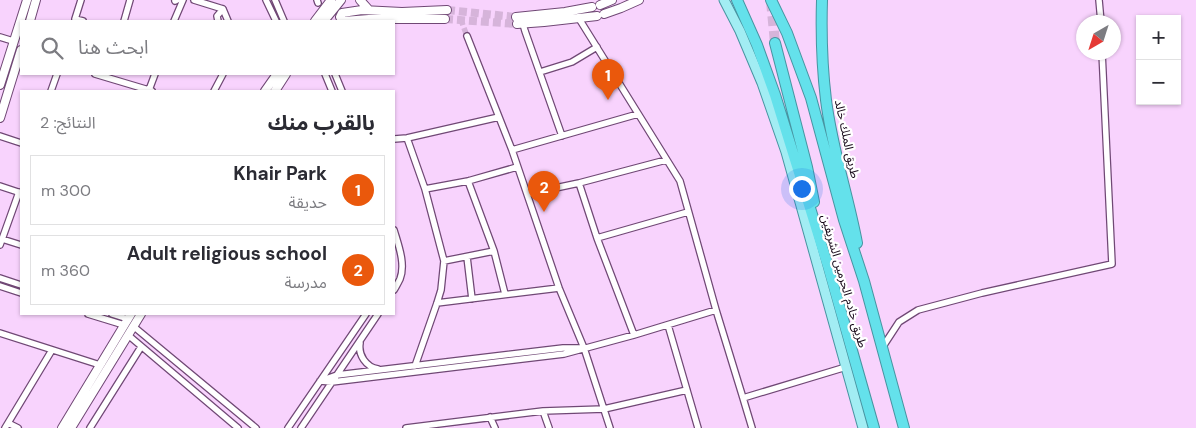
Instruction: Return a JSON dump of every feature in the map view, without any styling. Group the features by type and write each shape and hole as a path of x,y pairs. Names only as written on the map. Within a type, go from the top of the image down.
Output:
{"highway":[{"name":"طريق خادم الحرمين الشريفين","path":"737,0 757,45 775,95 828,266 874,428"},
{"name":"طريق خادم الحرمين الشريفين","path":"771,0 787,33 811,98 904,428"},
{"name":"طريق الملك خالد","path":"822,0 821,41 826,100 864,281"},
{"path":"774,43 807,167 828,266"}],"main road":[{"path":"20,20 27,0"},
{"path":"30,20 36,0"},
{"path":"316,20 331,0"},
{"path":"325,20 340,0"},
{"path":"360,0 369,10"},
{"path":"518,21 596,6 612,0"},
{"path":"518,21 601,15 638,0"},
{"path":"724,0 740,31 762,83 786,152 864,428"},
{"path":"342,20 340,15 342,13 369,10 446,15 358,20"},
{"path":"1,81 20,20"},
{"path":"0,118 20,54"},
{"path":"266,90 276,75"},
{"path":"276,90 285,75"},
{"path":"71,428 140,315"},
{"path":"62,428 128,319"}],"street":[{"path":"79,20 75,19 81,0"},
{"path":"124,20 130,0"},
{"path":"174,20 183,0"},
{"path":"194,0 223,9"},
{"path":"266,0 276,20"},
{"path":"275,0 284,20"},
{"path":"1099,0 1100,15"},
{"path":"218,20 217,16 223,9"},
{"path":"223,9 228,20"},
{"path":"574,10 680,181 716,310 752,428"},
{"path":"518,21 540,72 562,136"},
{"path":"467,36 512,150 559,288 584,348 610,428"},
{"path":"0,37 13,41"},
{"path":"540,72 572,62 597,47"},
{"path":"882,348 900,322 918,310 982,293 1112,264 1102,60"},
{"path":"51,90 57,75"},
{"path":"151,90 155,75"},
{"path":"215,90 222,75"},
{"path":"325,75 332,90"},
{"path":"335,75 342,90"},
{"path":"109,76 148,90"},
{"path":"512,150 638,114"},
{"path":"395,139 407,138 499,117"},
{"path":"0,136 20,143"},
{"path":"407,138 425,189 444,261 438,302 414,366"},
{"path":"527,194 579,184 666,160"},
{"path":"425,189 468,181 517,167"},
{"path":"468,181 494,251 505,294"},
{"path":"579,184 596,238 634,335"},
{"path":"0,186 20,193 1,242 20,245"},
{"path":"596,238 688,212"},
{"path":"395,233 402,268 401,278 395,288"},
{"path":"444,261 494,251"},
{"path":"467,256 472,299"},
{"path":"0,278 20,285"},
{"path":"0,286 20,292"},
{"path":"438,302 559,288"},
{"path":"320,381 332,382 564,354 716,310"},
{"path":"96,315 128,319"},
{"path":"115,315 128,319"},
{"path":"288,428 365,315"},
{"path":"301,428 377,315"},
{"path":"668,325 698,428"},
{"path":"133,326 256,428"},
{"path":"0,333 100,365"},
{"path":"128,335 238,428"},
{"path":"362,338 359,345 360,353 373,368 383,370"},
{"path":"90,428 141,347"},
{"path":"320,381 337,375 563,348 584,348"},
{"path":"18,428 6,425 52,350"},
{"path":"743,398 846,367"},
{"path":"406,428 543,411 604,409 687,390"},
{"path":"543,411 549,428"},
{"path":"490,417 494,428"}],"tunnel":[{"path":"771,1 775,43"},
{"path":"447,10 516,17"},
{"path":"445,19 517,24"},
{"path":"461,20 467,36"}],"place":[{"name":"Khair Park","path":"608,100"},
{"name":"Adult religious school","path":"544,212"}]}
